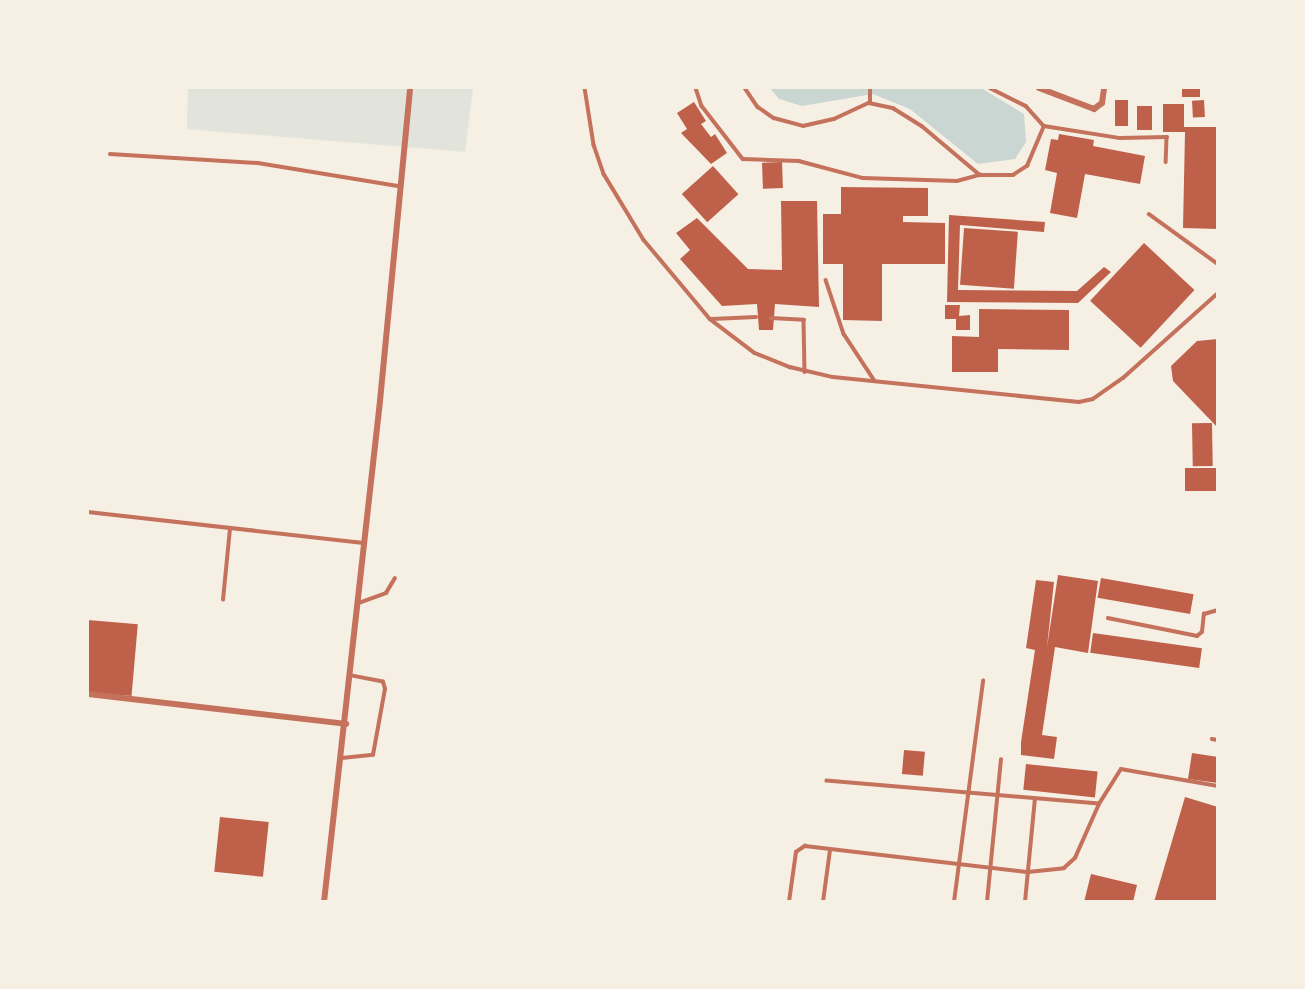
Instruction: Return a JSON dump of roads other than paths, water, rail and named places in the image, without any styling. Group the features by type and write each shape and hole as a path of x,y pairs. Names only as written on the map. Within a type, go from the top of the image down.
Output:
{"street":[{"path":"324,901 359,603 410,88"},
{"path":"1039,88 1094,109 1102,103 1104,88"},
{"path":"88,694 346,724"}],"lane":[{"path":"585,88 594,145 604,174 644,240 710,319 755,353 805,372 1052,402 1093,399 1217,293"},
{"path":"696,88 702,106 743,159 799,161 863,178 957,181 981,175 1013,175 1027,166 1044,126"},
{"path":"745,88 758,107 774,118 803,125 834,119 869,103 907,116 981,175"},
{"path":"869,103 870,88"},
{"path":"990,88 1026,106 1044,126 1120,138 1167,137 1166,162"},
{"path":"110,153 258,163 399,187"},
{"path":"1149,214 1217,264"},
{"path":"826,280 844,334 876,382"},
{"path":"710,319 756,317"},
{"path":"771,318 804,320 805,372"},
{"path":"88,512 365,543"},
{"path":"223,600 230,528"},
{"path":"359,603 386,593 395,578"},
{"path":"1108,618 1197,635 1202,632 1204,614 1217,610"},
{"path":"342,758 373,755 385,688 383,682 351,676"},
{"path":"954,901 983,681"},
{"path":"987,901 1001,760"},
{"path":"789,901 796,852 805,846 990,868 1051,872 1075,858 1099,804 1121,769 1217,786"},
{"path":"827,781 968,790 1099,804"},
{"path":"1025,901 1035,798"},
{"path":"824,901 830,850"}]}
